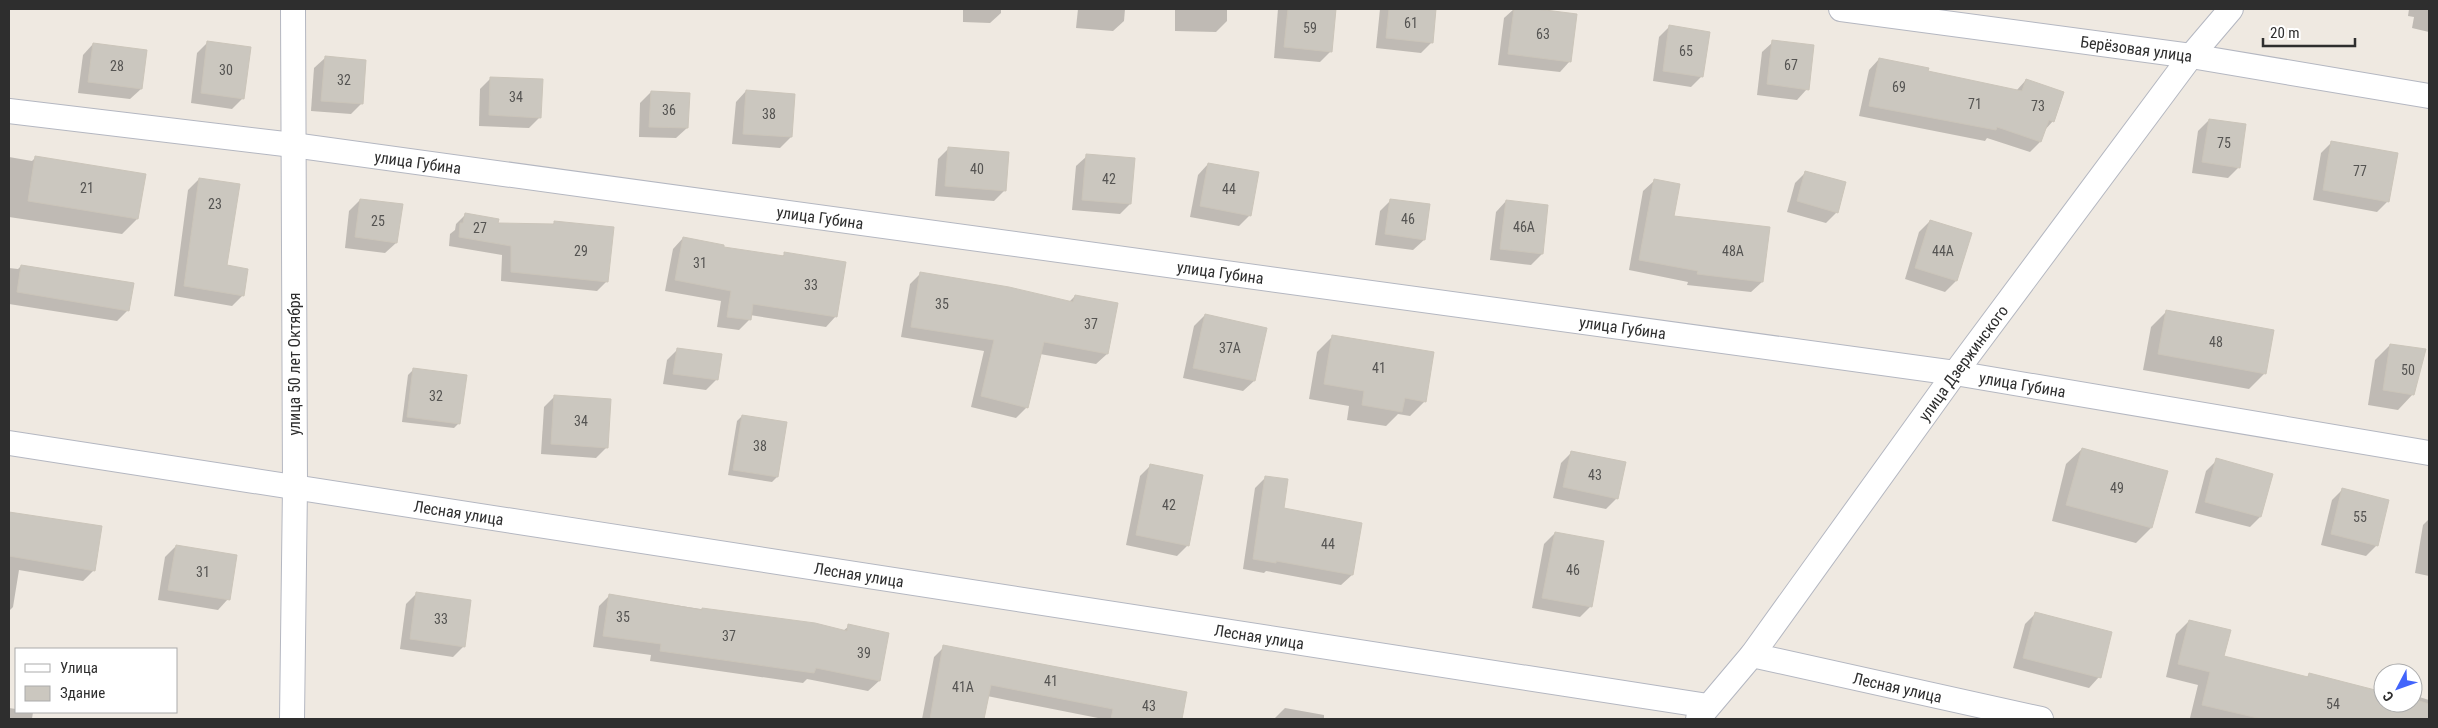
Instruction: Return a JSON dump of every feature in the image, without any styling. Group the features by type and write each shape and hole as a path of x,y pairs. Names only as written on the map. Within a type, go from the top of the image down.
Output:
{"street":[{"name":"улица 50 лет Октября","path":"292,719 295,486 293,9"},
{"name":"Берёзовая улица","path":"1841,9 2191,56 2429,96"},
{"name":"улица Дзержинского","path":"1703,713 1752,655 1955,373 2191,56 2231,9"},
{"name":"улица Губина","path":"9,111 293,145 1955,373 2429,453"},
{"name":"Лесная улица","path":"9,443 295,486 1703,713"},
{"name":"Лесная улица","path":"1752,655 2041,719"}],"building":[{"path":"1288,9 1336,9 1332,52 1284,47"},
{"path":"1389,9 1436,9 1433,43 1386,38"},
{"path":"1514,9 1537,9 1577,14 1571,62 1508,54"},
{"path":"1669,25 1710,32 1703,77 1663,71"},
{"path":"1772,40 1814,45 1809,90 1767,84"},
{"path":"207,41 251,47 244,99 201,93"},
{"path":"93,43 147,50 142,89 88,82"},
{"path":"325,56 366,60 363,104 321,101"},
{"path":"1879,58 1929,68 1928,71 2022,91 2026,79 2064,92 2054,122 2049,120 2041,142 1997,127 1996,130 1869,106"},
{"path":"490,77 543,79 541,118 489,115"},
{"path":"746,90 795,94 792,137 743,134"},
{"path":"651,91 690,93 688,128 649,127"},
{"path":"2209,119 2246,124 2240,168 2202,162"},
{"path":"2331,141 2398,153 2389,202 2323,190"},
{"path":"948,147 1009,152 1006,191 945,186"},
{"path":"1086,154 1135,158 1131,204 1082,200"},
{"path":"35,156 146,174 138,219 28,201"},
{"path":"1208,163 1259,172 1251,216 1200,206"},
{"path":"1805,171 1846,182 1838,213 1797,201"},
{"path":"199,178 240,184 227,265 248,269 244,296 184,286"},
{"path":"1654,179 1680,184 1674,216 1770,227 1763,282 1697,274 1698,271 1639,260"},
{"path":"360,199 403,204 397,243 355,237"},
{"path":"1390,199 1430,204 1425,240 1385,234"},
{"path":"1506,200 1548,205 1543,254 1500,249"},
{"path":"465,213 499,219 498,223 554,224 554,221 614,227 608,282 511,272 511,246 459,237 460,223 463,223"},
{"path":"1930,220 1972,233 1957,281 1915,268"},
{"path":"683,237 724,245 724,247 784,256 784,252 846,262 837,317 753,304 751,320 727,317 731,291 675,280"},
{"path":"21,265 134,283 129,311 17,292"},
{"path":"920,272 1009,287 1073,302 1075,295 1118,303 1108,354 1044,342 1028,408 981,396 994,340 911,327"},
{"path":"2166,310 2274,330 2266,374 2158,354"},
{"path":"1205,314 1267,328 1255,381 1193,368"},
{"path":"1332,335 1434,352 1426,402 1405,398 1402,412 1362,405 1364,391 1324,384"},
{"path":"2390,344 2426,349 2414,395 2383,390"},
{"path":"677,348 722,354 718,380 673,374"},
{"path":"413,368 467,375 460,424 407,417"},
{"path":"554,395 611,399 608,448 551,444"},
{"path":"742,415 787,422 778,477 733,470"},
{"path":"2082,448 2168,471 2152,528 2066,505"},
{"path":"1571,451 1626,462 1618,499 1563,487"},
{"path":"2216,458 2273,474 2261,517 2205,502"},
{"path":"1150,464 1203,475 1189,546 1136,535"},
{"path":"1265,476 1288,479 1284,508 1362,523 1353,575 1276,561 1276,563 1253,559"},
{"path":"2342,488 2389,500 2378,546 2331,534"},
{"path":"9,512 102,526 95,571 9,556"},
{"path":"1555,532 1604,541 1592,607 1542,598"},
{"path":"176,545 237,555 230,600 168,590"},
{"path":"416,592 471,600 465,647 410,639"},
{"path":"609,594 702,610 702,608 815,623 847,631 848,624 889,633 880,681 816,668 814,673 660,651 661,644 603,636"},
{"path":"2035,612 2112,632 2101,678 2023,658"},
{"path":"2189,620 2231,630 2224,656 2308,677 2309,673 2373,689 2373,713 2423,713 2423,702 2429,704 2429,719 2262,719 2202,705 2210,672 2178,664"},
{"path":"943,645 1187,692 1182,719 1111,719 1113,709 991,685 984,719 930,719"}]}
